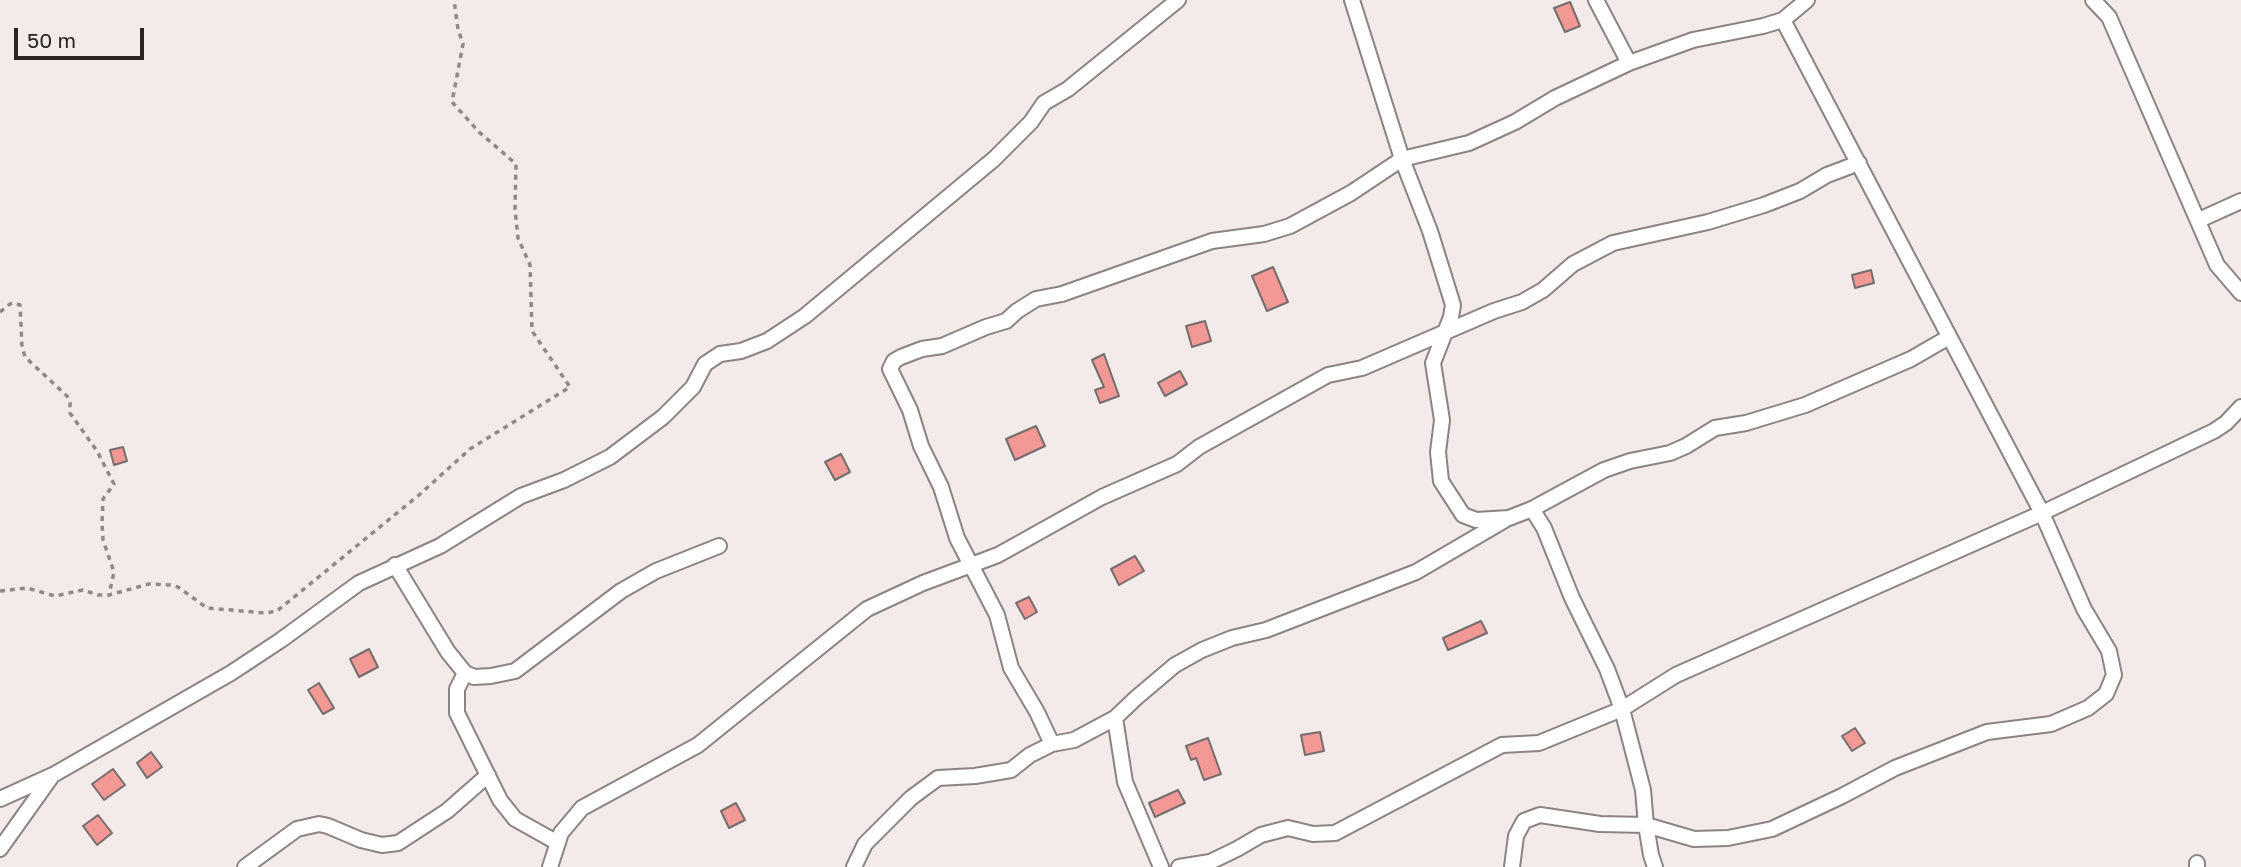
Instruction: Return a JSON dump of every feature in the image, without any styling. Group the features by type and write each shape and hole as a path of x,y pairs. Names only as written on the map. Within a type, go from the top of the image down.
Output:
{"street":[{"path":"0,799 53,775 231,673 359,583 440,546 521,496 564,480 610,457 663,416 693,387 705,365 720,354 741,351 767,341 805,316 994,159 1031,122 1044,103 1068,89 1178,0"},
{"path":"1352,0 1402,159 1430,232 1453,305 1433,363 1442,420 1438,452 1441,481 1463,515 1476,520 1509,518"},
{"path":"1595,0 1629,63"},
{"path":"1052,744 1011,668 997,615 957,538 941,487 921,446 910,410 891,369 894,361 1006,321 1036,299 1062,294 1212,242 1264,234 1290,226 1363,186 1402,159 1469,143 1629,63 1693,40 1783,20 1807,0"},
{"path":"2093,0 2109,17 2217,265 2241,293"},
{"path":"1512,867 1516,836 1524,821 1540,815 1600,824 1646,825 1694,839 1728,838 1772,829 1895,768 1987,732 2051,723 2088,708 2106,694 2115,675 2109,651 2084,609 2042,513 1783,20"},
{"path":"551,867 561,833 582,807 698,746 867,609 923,583 998,555 1102,497 1177,464 1199,447 1328,375 1362,368 1494,311 1522,302 1543,290 1573,264 1613,243 1708,222 1764,205 1859,163"},
{"path":"2199,219 2241,201"},
{"path":"855,867 865,844 911,797 939,778 1011,770 1030,755 1052,744 1074,740 1115,718 1175,665 1202,650 1232,638 1266,630 1416,572 1509,518 1532,509 1604,470 1630,461 1670,453 1715,428 1757,420 1805,405 1911,359 1949,337"},
{"path":"1179,867 1210,862 1261,835 1288,828 1312,834 1335,833 1502,746 1539,743 1622,709 1676,675 2042,513 2214,431 2241,407"},
{"path":"1532,509 1544,528 1622,709 1643,790 1646,825 1655,867"},
{"path":"395,565 435,632 465,673 474,677 515,671 621,591 656,571 719,546"},
{"path":"465,673 457,689 457,713 500,800 515,819 558,843"},
{"path":"1115,718 1125,782 1161,867"},
{"path":"0,849 53,775"},
{"path":"244,867 297,829 319,824 371,843 398,843 447,811 488,775"}],"path":[{"path":"0,591 27,588 55,596 83,590 109,595 149,584 170,585 178,587 207,608 265,613 277,611 419,495 470,449 570,387 532,331 530,265 518,238 515,209 516,164 452,102 463,44 454,0"},
{"path":"0,312 10,304 20,305 25,357 67,396 70,413 97,451 114,484 103,499 103,540 114,572 109,595"}],"building":[{"path":"1570,2 1580,26 1565,32 1554,8"},
{"path":"1273,267 1288,302 1267,311 1252,276"},
{"path":"1871,270 1874,283 1855,288 1852,275"},
{"path":"1205,321 1211,341 1192,347 1186,326"},
{"path":"1104,354 1119,396 1100,403 1095,390 1104,387 1092,360"},
{"path":"1180,371 1187,384 1165,396 1158,383"},
{"path":"1036,426 1045,446 1015,460 1006,439"},
{"path":"123,447 127,461 114,465 110,450"},
{"path":"841,454 850,472 835,480 825,462"},
{"path":"1135,556 1144,571 1119,585 1111,569"},
{"path":"1029,597 1037,612 1025,619 1016,603"},
{"path":"1481,621 1487,633 1448,650 1443,638"},
{"path":"369,649 378,667 359,677 350,659"},
{"path":"319,683 334,708 323,714 308,690"},
{"path":"1855,728 1865,743 1852,751 1842,736"},
{"path":"1320,732 1324,751 1305,755 1301,735"},
{"path":"1208,738 1221,774 1204,780 1196,758 1191,760 1186,746"},
{"path":"151,752 162,767 147,778 137,763"},
{"path":"113,769 125,785 104,800 92,784"},
{"path":"1178,790 1185,803 1155,817 1149,803"},
{"path":"736,803 745,820 729,828 721,811"},
{"path":"98,815 112,833 97,845 83,826"}]}
